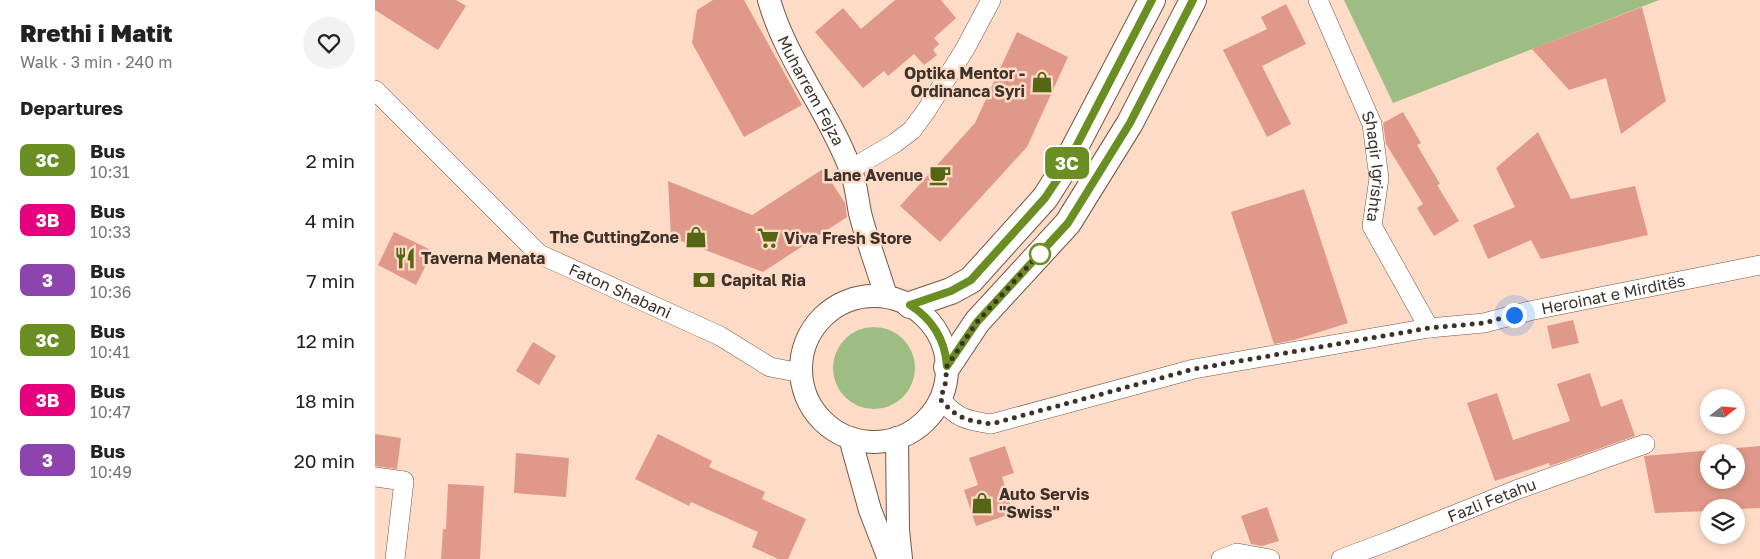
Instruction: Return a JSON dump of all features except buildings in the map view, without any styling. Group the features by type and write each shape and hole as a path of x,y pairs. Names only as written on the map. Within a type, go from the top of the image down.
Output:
{"main road":[{"path":"898,301 951,291 971,280 1045,198 1065,168 1152,0"},
{"path":"947,366 977,322 1068,223 1130,123 1193,0"}],"street":[{"name":"Muharrem Fejza","path":"769,0 773,14 796,63 851,169 861,214 898,301"},
{"path":"851,169 895,143 912,130 960,57 991,0"},
{"name":"Shaqir Igrishta","path":"1318,0 1372,124 1379,178 1372,226 1429,328"},
{"name":"Faton Shabani","path":"375,90 539,254 720,336 770,367 801,373"},
{"name":"Heroinat e Mirditës","path":"940,399 957,416 991,424 1194,369 1429,328 1484,323 1529,311 1760,265"},
{"path":"873,295 898,301 927,318 938,334 945,353 947,366 945,386 940,399 925,421 915,429 897,438 871,442 851,438 833,430 818,416 804,392 801,373 801,361 806,341 812,329 825,314 835,306 853,298 873,295"},
{"path":"851,438 870,510 889,559"},
{"path":"897,438 898,530 901,559"},
{"name":"Fazli Fetahu","path":"1341,559 1516,490 1645,444"},
{"path":"375,477 404,481 395,559"},
{"path":"1221,559 1237,553 1269,559"}],"green space":[{"path":"1344,0 1659,0 1393,103"},
{"path":"866,327 882,327 897,334 908,345 915,360 912,384 903,397 882,409 866,409 851,402 840,391 833,376 833,360 840,345 851,334"}],"bus line":[{"name":"3C","path":"1152,0 1065,168 1045,198 971,280 951,291 910,305 927,318 938,334 945,353 947,366 977,322 1068,223 1130,123 1193,0"}],"place":[{"name":"Optika Mentor - Ordinanca Syri","path":"1042,82"},
{"name":"Lane Avenue","path":"940,175"},
{"name":"The CuttingZone","path":"696,237"},
{"name":"Viva Fresh Store","path":"768,238"},
{"name":"Taverna Menata","path":"405,258"},
{"name":"Capital Ria","path":"704,280"},
{"name":"Auto Servis \"Swiss\"","path":"982,503"}],"route":[{"path":"1040,254 1042,251 977,322 947,366 945,386 940,399 957,416 991,424 1194,369 1429,328 1484,323 1514,315"}]}
